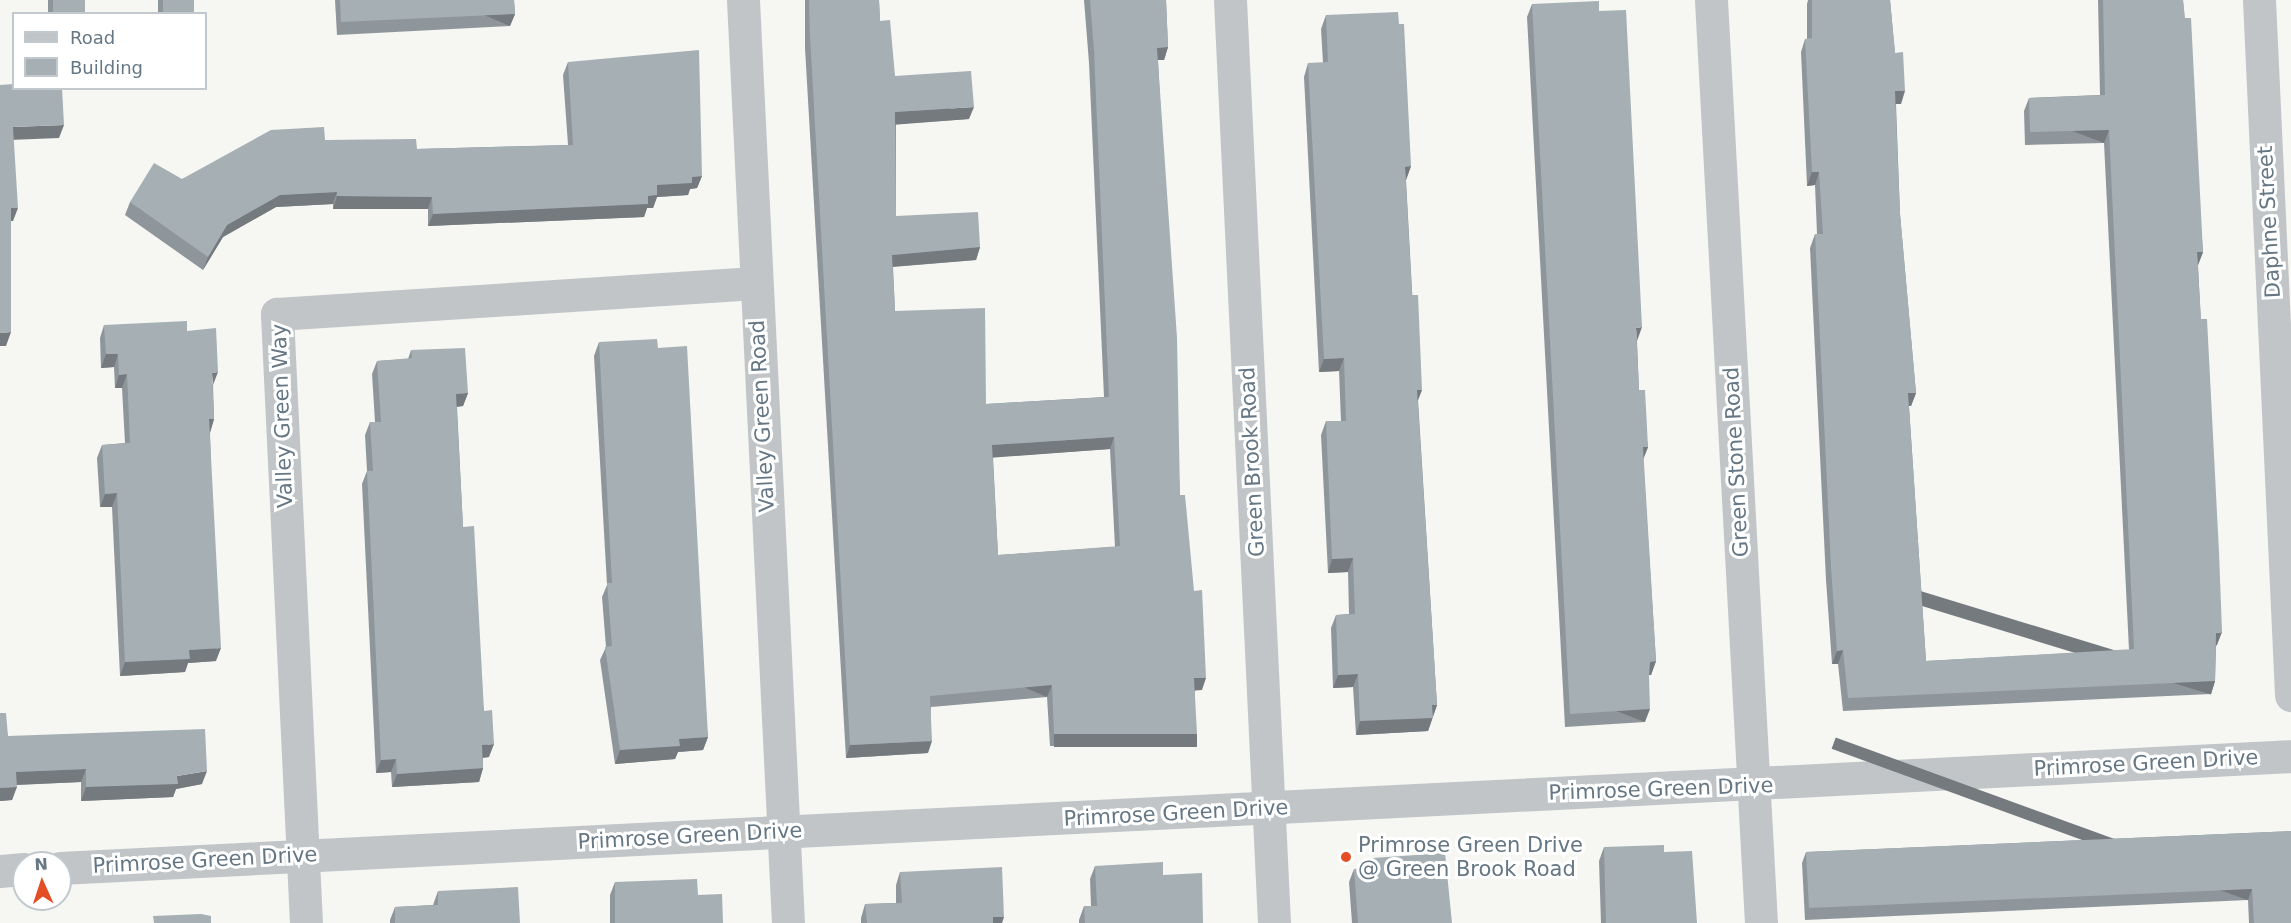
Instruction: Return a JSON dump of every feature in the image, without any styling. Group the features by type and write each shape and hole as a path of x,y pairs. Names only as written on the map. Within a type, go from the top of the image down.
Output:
{"street":[{"name":"Valley Green Road","path":"743,0 783,832"},
{"name":"Green Brook Road","path":"1230,0 1274,923"},
{"name":"Green Stone Road","path":"1711,0 1761,923"},
{"name":"Daphne Street","path":"2259,0 2291,695"},
{"name":"Valley Green Way","path":"306,923 277,314 755,283"},
{"name":"Primrose Green Drive","path":"72,867 1753,785 2291,756"},
{"path":"783,832 788,923"}],"building":[{"path":"53,0 85,0 85,12 53,12"},
{"path":"163,0 194,0 194,12 163,12"},
{"path":"340,0 514,0 515,14 341,22"},
{"path":"809,0 879,0 880,21 890,20 895,76 971,71 974,107 895,112 896,216 978,212 980,247 892,255 895,311 985,308 986,404 1109,397 1090,0 1166,0 1168,47 1157,48 1177,338 1180,495 1185,495 1194,591 1202,590 1206,678 1194,678 1197,734 1054,734 1052,685 930,696 932,741 850,745","holes":["1114,437 1120,546 998,555 992,445"]},
{"path":"1812,0 1890,0 1895,53 1903,52 1905,91 1895,91 1900,214 1916,393 1908,393 1926,661 2134,649 2109,130 2030,132 2029,98 2105,95 2103,0 2183,0 2185,18 2191,18 2203,252 2197,252 2201,319 2207,319 2219,552 2222,632 2216,633 2215,681 1848,698 1843,650 1837,651 1831,567 1815,234 1823,234 1819,172 1812,172 1805,39 1812,38"},
{"path":"1599,1 1599,11 1626,10 1642,327 1636,328 1639,390 1645,390 1648,447 1643,447 1656,661 1650,662 1650,709 1570,714 1532,4"},
{"path":"1398,12 1399,24 1404,24 1411,166 1405,167 1412,295 1418,295 1422,390 1417,390 1437,705 1432,705 1433,718 1360,721 1358,674 1338,675 1336,615 1355,614 1353,558 1332,559 1326,421 1346,421 1344,358 1324,359 1308,63 1328,62 1326,15"},
{"path":"699,50 702,176 692,177 692,183 657,185 657,195 648,196 648,204 433,214 432,197 337,196 337,192 280,195 227,225 208,257 130,202 154,163 182,179 271,130 324,127 325,140 416,139 417,149 573,145 568,62"},
{"path":"12,84 12,90 62,90 64,125 13,127 18,208 11,208 11,332 0,333 0,85"},
{"path":"187,321 187,331 216,328 218,372 212,373 214,419 209,419 221,648 189,650 190,659 125,662 117,493 105,494 102,445 130,443 127,374 119,375 118,354 106,354 104,325"},
{"path":"657,339 658,348 687,346 708,737 679,739 680,746 620,750 605,647 612,646 607,583 612,583 599,342"},
{"path":"465,348 468,393 456,394 463,527 474,526 484,711 492,710 494,744 482,745 483,768 397,774 396,759 381,760 367,471 373,471 370,422 381,422 377,361 412,358 411,350"},
{"path":"0,713 6,713 8,736 205,729 207,771 177,776 178,784 86,787 86,769 16,772 17,787 0,788"},
{"path":"2291,831 2291,923 2254,923 2252,889 1809,908 1806,852"},
{"path":"1664,845 1664,852 1692,851 1697,923 1606,923 1604,847"},
{"path":"1445,853 1452,923 1358,923 1354,869 1374,868 1373,858"},
{"path":"1163,862 1163,875 1202,873 1203,923 1085,923 1084,906 1097,906 1095,866"},
{"path":"1002,867 1004,917 993,917 993,923 867,923 865,904 902,903 900,872"},
{"path":"697,879 698,895 722,894 723,923 615,923 615,882"},
{"path":"518,887 520,923 395,923 395,907 438,905 438,891"},
{"path":"201,914 211,916 211,923 154,923 153,916"}],"place":[{"name":"Primrose Green Drive @ Green Brook Road","path":"1346,857"}]}
